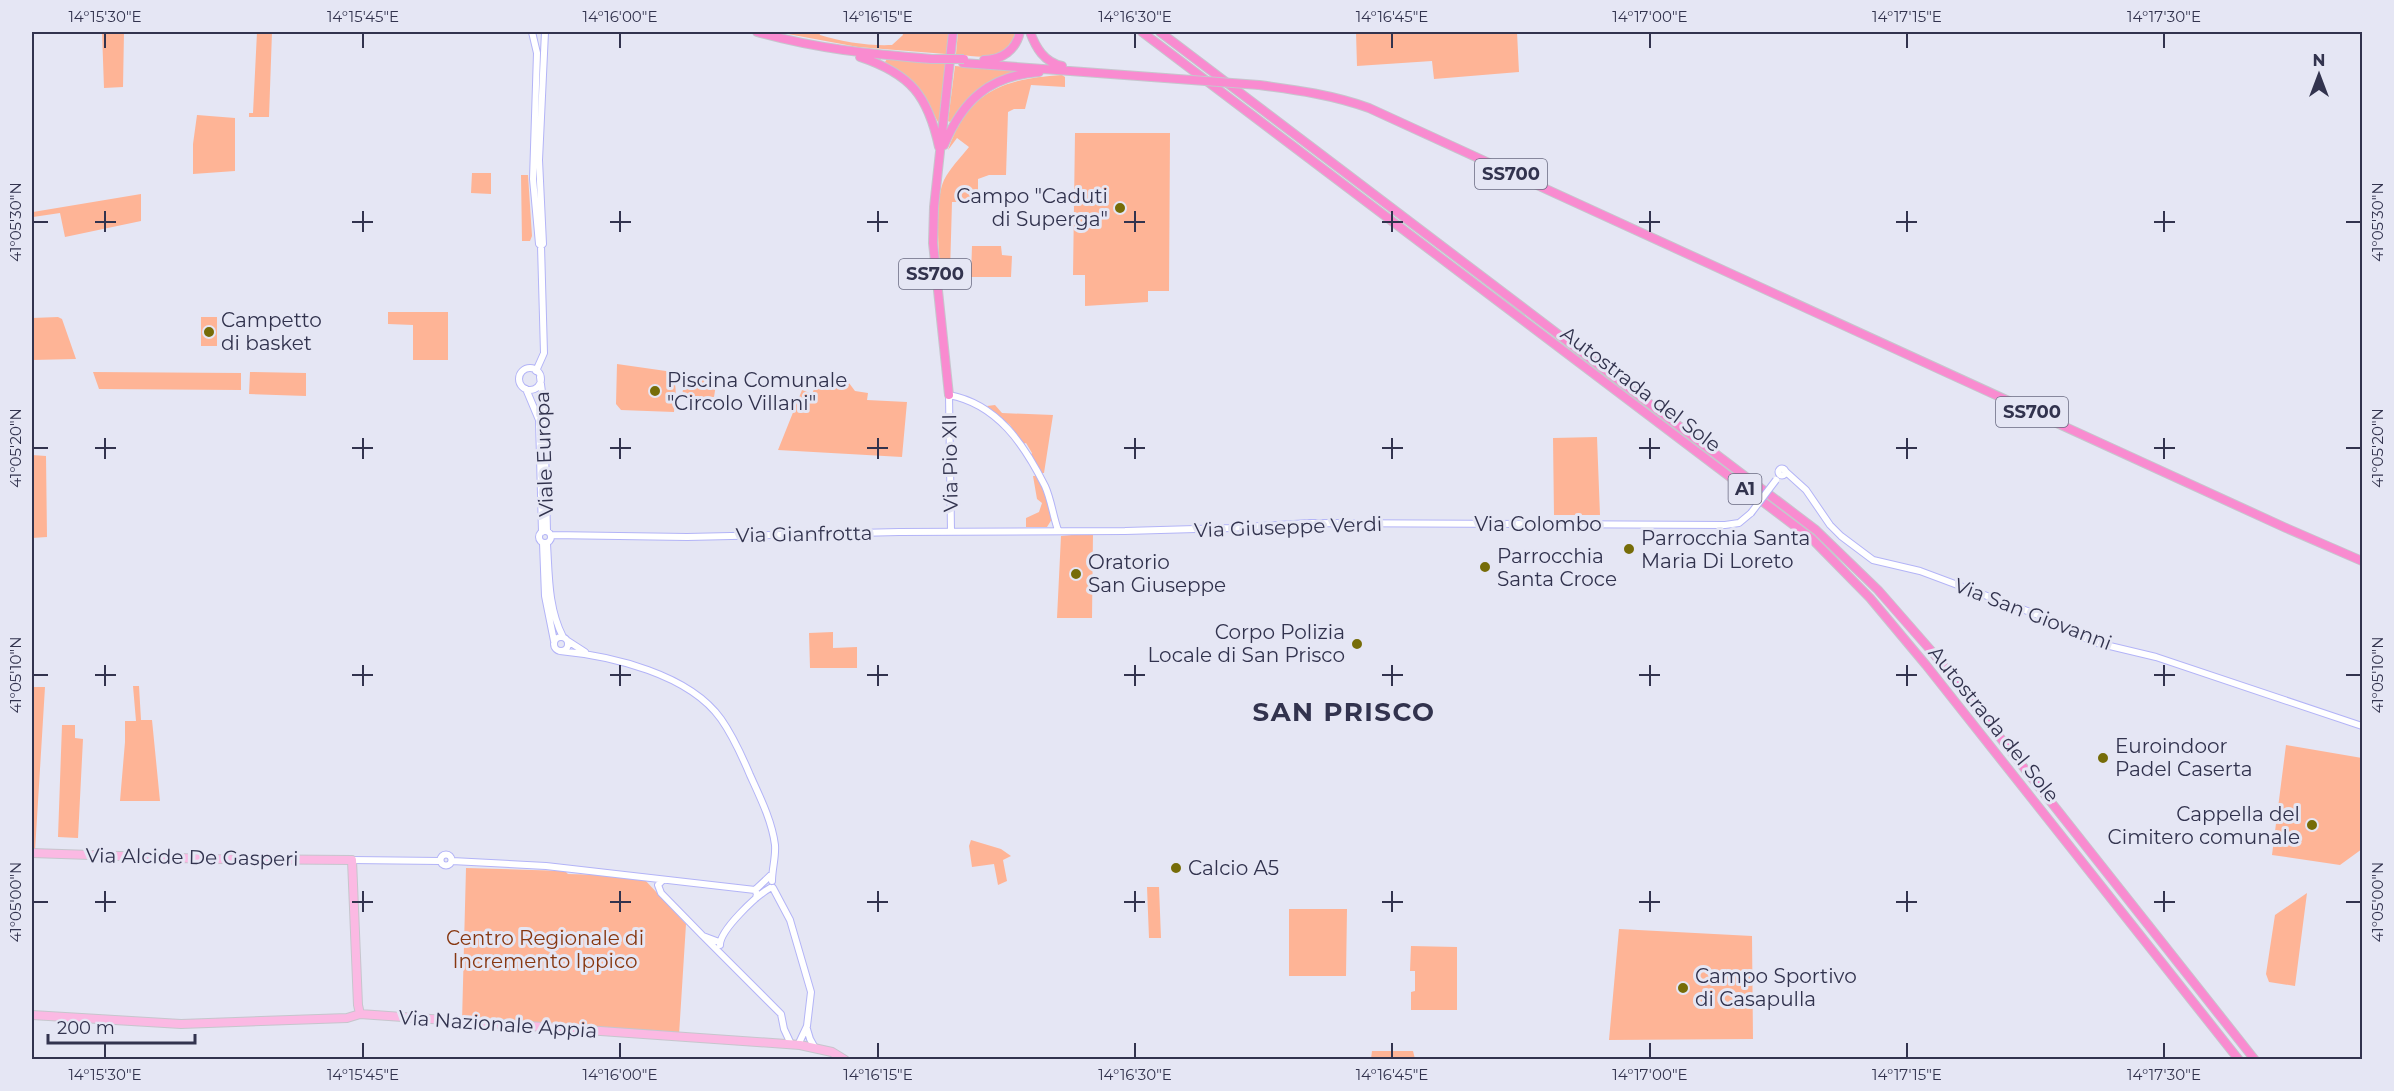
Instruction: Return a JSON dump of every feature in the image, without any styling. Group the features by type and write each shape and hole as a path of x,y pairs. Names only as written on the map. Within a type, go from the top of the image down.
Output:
{"highway":[{"path":"756,32 845,52 964,61 990,60 1002,56 1015,45 1020,32"},
{"name":"SS700","path":"949,394 933,243 953,32"},
{"path":"1030,32 1042,54 1055,64 1113,73"},
{"name":"Autostrada del Sole","path":"1142,32 1812,538 1870,598 1926,665 2239,1059"},
{"name":"Autostrada del Sole","path":"1160,32 1816,530 1878,590 1934,654 2255,1059"},
{"path":"845,52 892,70 912,86 927,107 940,154"},
{"name":"SS700","path":"964,61 1259,85 1350,101 2362,561"},
{"path":"940,154 963,109 988,87 1001,80 1028,73 1065,70"}],"main road":[{"name":"Via Alcide De Gasperi","path":"32,853 208,859 352,860"},
{"path":"32,1016 181,1024 347,1018 360,1014 352,860"},
{"name":"Via Nazionale Appia","path":"360,1014 795,1045 832,1052 845,1059"}],"street":[{"path":"532,32 537,53 533,179 541,245"},
{"path":"536,371 544,353 539,160 545,32"},
{"path":"529,369 536,371 540,377 538,386 532,390 520,385 520,374 529,369"},
{"name":"Viale Europa","path":"540,377 544,407 547,533"},
{"name":"Viale Europa","path":"526,389 539,420 547,533"},
{"path":"949,394 970,400 999,418 1009,428 1046,487 1058,530"},
{"name":"Via Pio XII","path":"949,394 951,531"},
{"name":"Via San Giovanni","path":"1626,524 1734,525 1746,519 1783,473 1800,483 1830,525 1873,560 1920,571 2038,615 2092,642 2156,657 2362,726"},
{"name":"Via Giuseppe Verdi","path":"1058,530 1125,531 1309,523 1451,524"},
{"name":"Via Colombo","path":"1451,524 1626,524"},
{"name":"Via Gianfrotta","path":"547,533 687,537 1058,530"},
{"path":"547,533 551,540 545,543 539,538 547,533"},
{"name":"Viale Europa","path":"545,543 550,596 556,624 565,639"},
{"name":"Viale Europa","path":"545,543 545,596 554,641"},
{"path":"588,653 565,639 557,638 554,641 555,647 560,651 588,653 658,674 694,693 720,718 737,745 762,801 775,844 771,886 790,920 811,992 807,1026 810,1040 815,1048"},
{"path":"560,651 567,648 565,639"},
{"path":"352,860 440,861 447,866 452,861 546,866 755,890"},
{"path":"755,890 772,873"},
{"path":"644,877 781,1014 784,1029 795,1045 807,1026"},
{"path":"661,893 658,885 662,881"},
{"path":"721,955 719,942 722,936 756,898 771,886"},
{"path":"755,890 758,894 756,898"},
{"path":"703,936 719,942"},
{"path":"778,1044 784,1029"}],"green space":[{"path":"102,32 124,32 123,87 104,88"},
{"path":"257,32 272,32 269,117 249,117 249,113 253,113"},
{"path":"777,32 819,32 820,35 847,42 892,45 903,35 902,32 949,32 946,54 858,47"},
{"path":"958,32 1017,32 1005,49 985,57 956,54"},
{"path":"1356,32 1517,32 1519,72 1434,79 1432,61 1357,66"},
{"path":"887,59 946,64 939,124 923,94 911,80 885,62"},
{"path":"955,66 1022,71 968,99 950,122 948,121"},
{"path":"1062,75 1065,77 1065,87 1031,85 1025,109 1014,109 1008,112 1006,175 989,175 978,179 978,202 952,202 950,273 941,273 938,239 939,200 946,176 969,147 957,138 948,150 966,114 978,101 1006,85 1022,80"},
{"path":"197,115 235,118 235,171 193,174 193,144"},
{"path":"1075,133 1170,133 1169,291 1148,291 1148,302 1085,306 1085,275 1073,275"},
{"path":"472,173 491,173 491,194 471,193"},
{"path":"521,175 528,175 532,236 530,241 522,241"},
{"path":"141,194 141,221 65,237 60,213 33,217 33,212"},
{"path":"972,246 1001,246 1002,255 1012,256 1011,277 971,277"},
{"path":"388,312 448,312 448,360 413,360 413,325 388,324"},
{"path":"58,317 62,319 76,359 32,360 32,318"},
{"name":"Campetto di basket","path":"201,317 217,317 217,346 201,346"},
{"path":"617,364 666,371 675,384 674,412 621,410 616,404"},
{"path":"93,372 241,373 241,390 99,389"},
{"path":"250,372 306,373 306,396 249,394"},
{"path":"694,376 717,378 714,397 682,397 684,381"},
{"path":"818,379 849,383 855,391 868,393 867,400 907,402 902,457 778,450 802,390 812,394"},
{"path":"995,405 1002,413 1053,415 1044,473 1041,473 1030,456 1032,453 1026,443 1023,444 1010,425 987,406"},
{"path":"1597,437 1600,515 1554,515 1553,438"},
{"path":"32,455 46,456 47,537 32,538"},
{"path":"1033,476 1036,476 1042,486 1052,519 1047,527 1026,527 1026,518 1039,512 1042,503 1037,499"},
{"name":"Oratorio San Giuseppe","path":"1093,533 1092,618 1057,618 1061,536"},
{"path":"833,632 833,648 857,647 857,668 810,668 809,633"},
{"path":"133,686 139,686 141,720 152,720 160,801 120,801 125,721 136,721"},
{"path":"32,687 45,687 35,851 32,851"},
{"path":"62,725 75,725 75,738 83,739 78,838 58,837"},
{"path":"2286,745 2362,758 2362,849 2340,865 2272,855"},
{"path":"971,840 1001,849 1011,856 1003,860 1007,881 998,885 994,864 972,867 969,846"},
{"name":"Centro Regionale di Incremento Ippico","path":"466,868 565,871 568,874 645,880 686,924 679,1035 462,1022"},
{"path":"1147,887 1159,887 1161,938 1149,938"},
{"path":"2307,893 2295,986 2269,982 2266,974 2275,915"},
{"path":"1289,909 1347,909 1346,976 1289,976"},
{"name":"Campo Sportivo di Casapulla","path":"1619,929 1752,936 1753,1039 1609,1040"},
{"path":"1411,946 1457,947 1457,1010 1411,1010 1411,992 1415,991 1415,971 1410,971"},
{"path":"1372,1051 1413,1051 1415,1059 1371,1059"}],"place":[{"name":"Campo \"Caduti di Superga\"","path":"1120,208"},
{"name":"Campetto di basket","path":"209,332"},
{"name":"Piscina Comunale \"Circolo Villani\"","path":"655,391"},
{"name":"Parrocchia Santa Maria Di Loreto","path":"1629,549"},
{"name":"Parrocchia Santa Croce","path":"1485,567"},
{"name":"Oratorio San Giuseppe","path":"1076,574"},
{"name":"Corpo Polizia Locale di San Prisco","path":"1357,644"},
{"name":"Euroindoor Padel Caserta","path":"2103,758"},
{"name":"Cappella del Cimitero comunale","path":"2312,825"},
{"name":"Calcio A5","path":"1176,868"},
{"name":"Campo Sportivo di Casapulla","path":"1683,988"}],"district":[{"name":"SAN PRISCO","path":"1344,712"}]}
